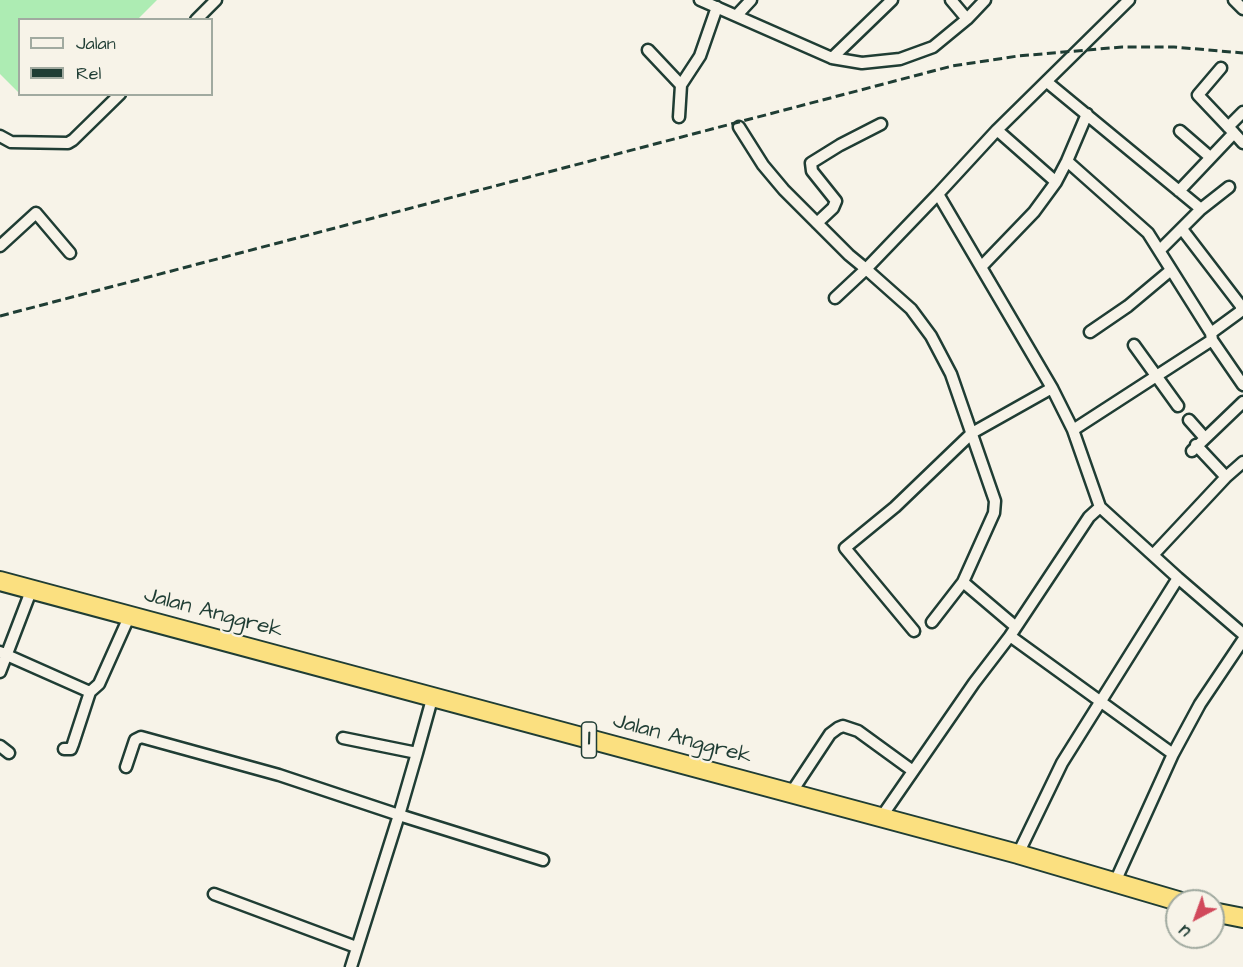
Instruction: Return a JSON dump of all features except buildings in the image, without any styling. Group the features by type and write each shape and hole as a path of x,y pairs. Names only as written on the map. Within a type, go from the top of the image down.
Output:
{"highway":[{"name":"Jalan Anggrek","path":"0,581 432,699 1018,854 1165,897"},
{"path":"1225,914 1243,918"}],"street":[{"path":"198,18 216,0"},
{"path":"700,0 832,58 862,63 877,63 916,54 933,47 967,19 985,0"},
{"path":"737,15 751,0"},
{"path":"832,58 892,0"},
{"path":"951,0 967,19"},
{"path":"835,298 866,269 997,130 1129,0"},
{"path":"1234,0 1243,9"},
{"path":"680,117 681,85 700,56 717,7"},
{"path":"648,50 681,85"},
{"path":"1221,68 1198,95 1243,143"},
{"path":"1047,82 1201,209"},
{"path":"0,136 11,142 68,143 118,96"},
{"path":"1179,191 1210,157 1243,112"},
{"path":"982,266 1034,212 1056,182 1087,114"},
{"path":"817,223 833,208 836,201 812,171 811,163 880,124"},
{"path":"739,127 763,165 784,190 911,309 931,336 951,374 993,490 995,507 963,582 932,622"},
{"path":"997,130 1056,182"},
{"path":"1180,131 1210,157"},
{"path":"1067,161 1148,233 1243,386"},
{"path":"1160,250 1201,209 1229,187"},
{"path":"938,194 1052,388 1073,430 1100,507 1243,634"},
{"path":"0,246 36,213 70,253"},
{"path":"1073,430 1155,378 1212,336 1241,310 1241,306 1182,229"},
{"path":"1090,332 1128,306 1170,270"},
{"path":"1134,345 1155,378 1178,406"},
{"path":"914,631 846,548 895,507 972,433 1052,388"},
{"path":"1197,444 1243,402"},
{"path":"1189,420 1197,444 1226,477"},
{"path":"1153,555 1243,462"},
{"path":"880,819 974,683 1013,632 1089,517 1100,507"},
{"path":"1018,854 1062,762 1178,578"},
{"path":"963,582 1013,632 1173,754"},
{"path":"0,672 3,653 31,591"},
{"path":"64,749 71,749 90,692 99,684 129,617"},
{"path":"1115,882 1173,754 1200,704 1243,640"},
{"path":"3,653 90,692"},
{"path":"351,967 399,815 432,699"},
{"path":"791,793 830,734 843,726 858,731 913,771"},
{"path":"126,767 135,740 141,737 279,775 543,860"},
{"path":"343,738 417,753"},
{"path":"214,894 356,947"}],"green space":[{"path":"0,0 157,0 139,18 18,18 18,92 0,74"}],"railway":[{"path":"0,316 952,66 1018,56 1122,47 1174,47 1243,53"}]}
